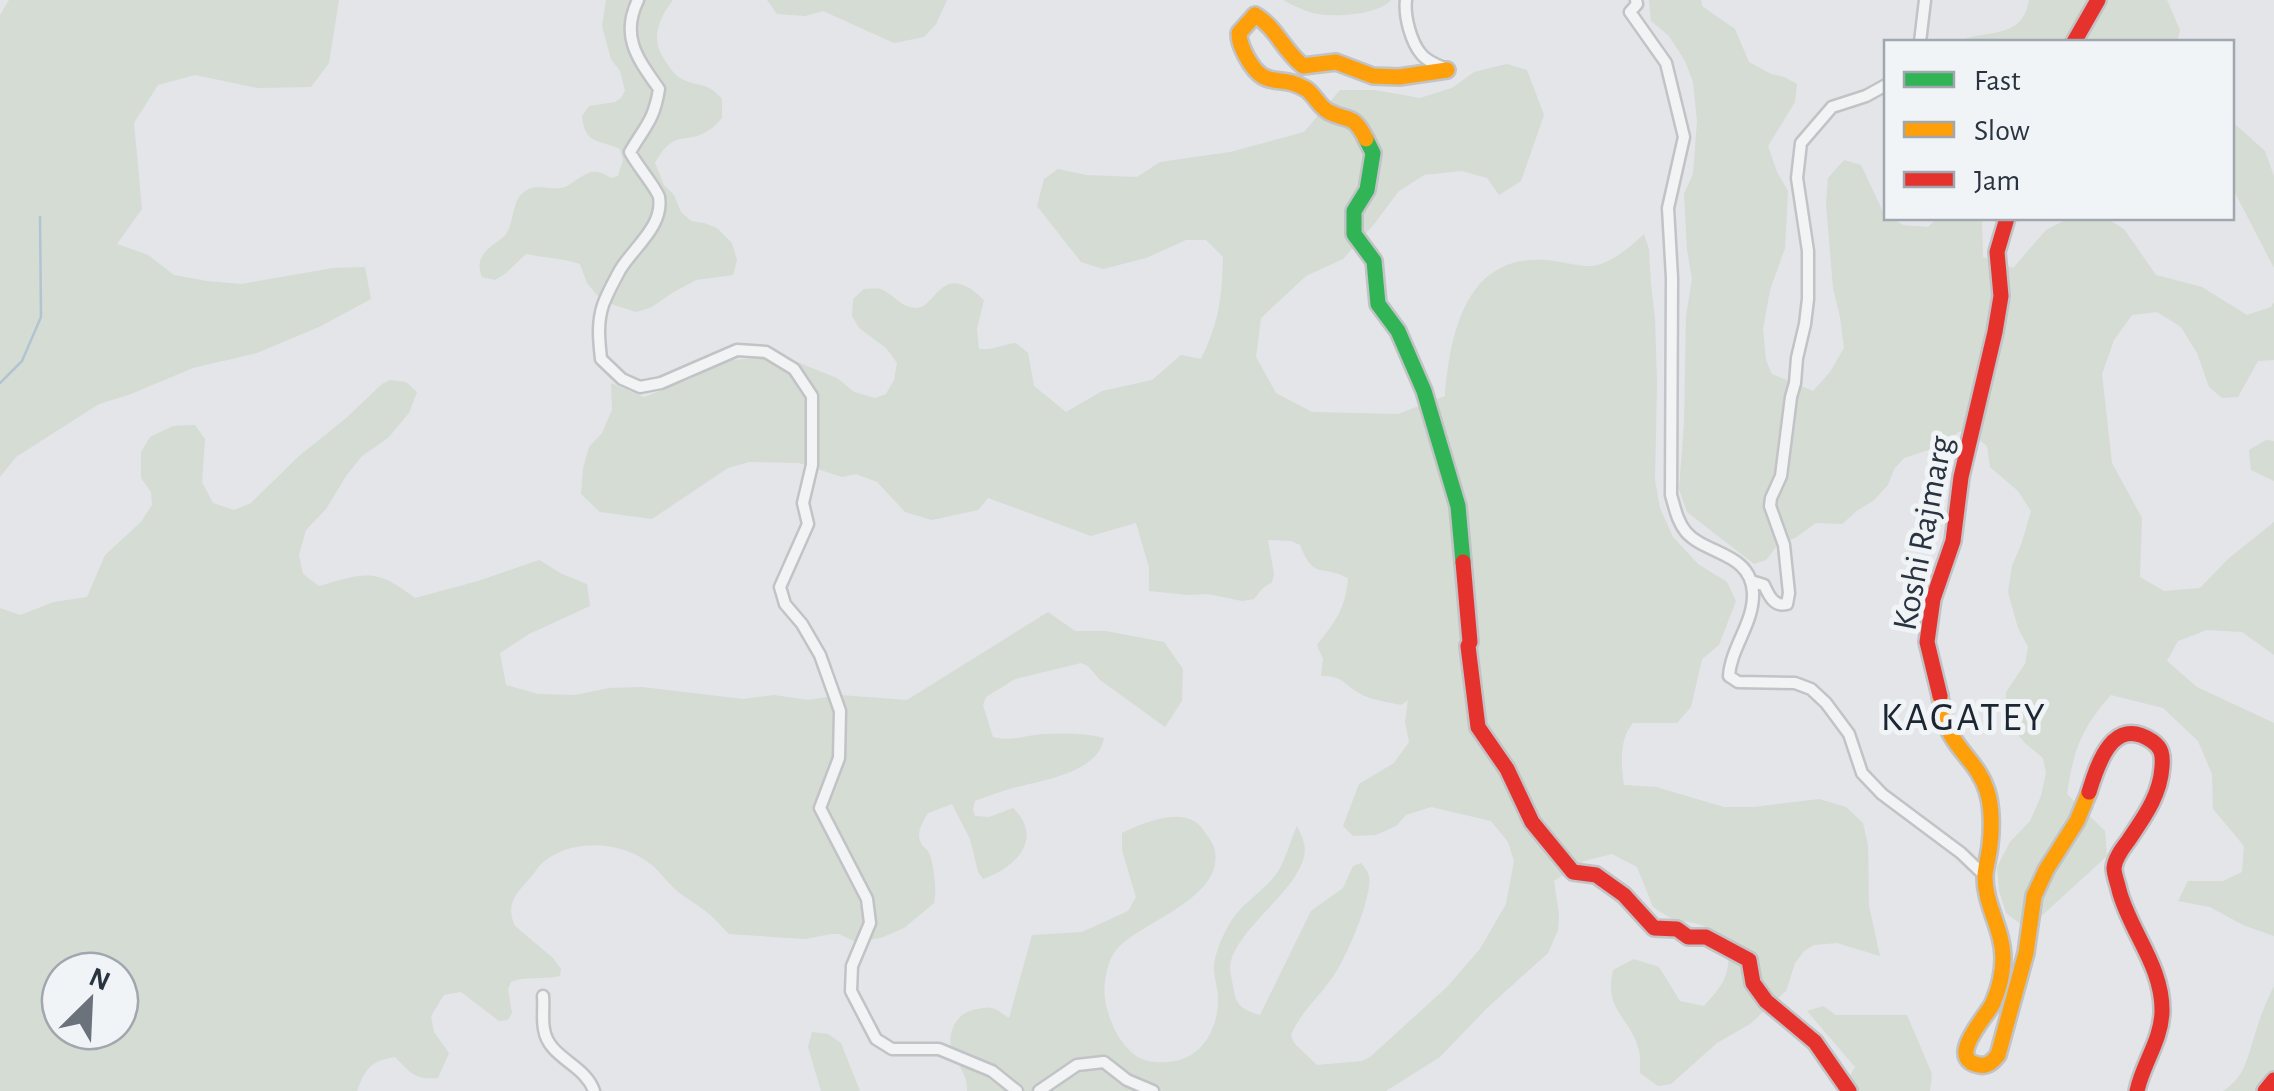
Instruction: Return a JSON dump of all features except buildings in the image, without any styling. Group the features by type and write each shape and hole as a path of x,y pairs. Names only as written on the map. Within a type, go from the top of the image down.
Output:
{"main road":[{"path":"2075,40 2098,0"},
{"path":"1447,70 1386,77 1336,62 1304,66 1285,51 1275,30 1263,18 1255,15 1239,33 1239,42 1255,72 1269,81 1294,84 1309,91 1326,110 1350,117 1373,153 1367,190 1354,211 1354,234 1374,262 1378,304 1398,331 1424,391 1458,506 1478,727 1508,769 1532,822 1574,872 1596,875 1624,895 1654,928 1677,930 1688,937 1706,937 1749,960 1753,984 1766,1001 1815,1042 1849,1091"},
{"name":"Koshi Rajmarg","path":"2007,220 1998,252 2001,296 1996,332 1961,476 1953,542 1933,599 1928,642 1948,731 1980,774 1989,795 1991,840 1985,876 2001,934 2003,960 1992,1005 1966,1045 1968,1059 1984,1066 1998,1055 2026,953 2034,896 2077,821 2097,766 2110,743 2122,735 2139,734 2163,753 2161,785 2118,856 2114,870 2123,904 2153,963 2162,1009 2158,1039 2137,1091"},
{"path":"2265,1091 2274,1080"}],"street":[{"path":"638,0 631,14 630,40 658,89 650,123 630,152 658,192 659,204 649,234 621,268 603,304 598,329 601,359 622,380 640,387 660,383 736,350 766,352 794,369 812,396 812,465 803,503 808,524 780,587 784,604 802,624 820,655 840,711 839,758 820,808 868,899 870,924 852,966 851,991 876,1039 892,1049 940,1050 992,1071 1016,1091"},
{"path":"1406,0 1412,36 1422,55 1447,70"},
{"path":"1636,0 1630,12 1666,64 1684,137 1668,208 1672,278 1671,495 1678,520 1687,533 1736,561 1751,581 1753,594 1751,612 1729,676 1738,682 1795,683 1811,689 1849,734 1862,773 1882,794 1961,853 1985,876"},
{"path":"1920,40 1925,0"},
{"path":"1751,581 1764,585 1773,601 1788,604 1784,545 1770,506 1781,476 1808,298 1808,251 1797,178 1801,143 1832,107 1884,86"},
{"path":"544,996 544,1033 554,1051 588,1077 594,1091"},
{"path":"1039,1091 1084,1062 1104,1062 1127,1080 1153,1091"}],"shaded area":[{"path":"9,0 339,0 329,63 311,87 257,88 195,75 158,85 134,123 142,209 117,244 148,255 174,275 207,281 241,284 333,268 365,267 371,299 257,353 193,368 99,404 16,457 0,477 0,15"},
{"path":"606,0 673,0 658,29 660,51 678,76 707,87 722,99 722,118 714,126 701,135 668,145 655,163 681,212 691,221 717,228 732,243 737,260 733,275 696,280 652,307 636,312 602,301 587,283 580,264 573,262 526,254 495,280 482,277 480,268 485,252 506,234 517,201 528,189 562,188 592,172 611,178 618,176 623,160 620,149 590,137 582,116 589,106 615,102 625,91 602,26"},
{"path":"767,0 947,0 936,24 924,37 894,43 823,11 805,16 777,14"},
{"path":"1283,0 1391,0 1366,12 1332,15 1313,13"},
{"path":"1649,0 1701,0 1702,6 1735,29 1749,62 1797,84 1795,102 1768,146 1788,191 1785,248 1770,290 1763,329 1766,360 1772,374 1813,391 1844,348 1833,288 1826,203 1828,178 1844,160 1861,165 1884,220 1928,227 1935,220 1982,220 1983,257 2013,268 2046,230 2065,220 2109,220 2124,229 2156,275 2202,287 2247,315 2271,307 2274,302 2274,360 2258,361 2238,397 2222,398 2209,387 2197,353 2181,327 2157,312 2132,315 2114,340 2102,374 2112,463 2142,518 2140,577 2164,591 2200,588 2228,559 2274,522 2274,655 2242,632 2207,630 2178,641 2167,661 2197,687 2274,723 2274,936 2210,907 2178,901 2188,881 2223,881 2242,872 2244,846 2213,809 2212,774 2198,741 2163,708 2111,695 2080,740 2067,794 2105,831 2107,856 2037,920 2023,926 2006,913 1997,867 2010,842 2030,821 2046,773 2043,758 2006,720 2006,692 2025,664 2028,647 2008,592 2012,566 2031,511 2018,491 1990,467 1987,446 1977,438 1960,431 1940,446 1904,458 1873,501 1842,524 1816,523 1777,546 1766,560 1754,564 1687,512 1679,489 1686,316 1692,279 1684,194 1693,174 1697,121 1693,82 1685,61 1669,36 1651,21"},
{"path":"2029,0 2167,0 2180,30 2178,40 1962,40 2011,28 2025,13"},
{"path":"1507,64 1527,70 1544,115 1521,181 1499,195 1487,178 1462,171 1424,175 1398,192 1343,259 1306,276 1261,318 1256,357 1276,393 1312,412 1398,414 1445,396 1452,347 1467,302 1497,270 1519,262 1546,260 1593,266 1617,256 1644,234 1649,249 1655,318 1655,480 1660,508 1673,537 1698,564 1727,582 1736,601 1719,645 1702,659 1691,707 1677,723 1633,723 1628,729 1622,752 1624,785 1656,787 1724,807 1819,799 1846,807 1863,823 1868,845 1869,906 1880,956 1837,943 1814,945 1795,963 1786,991 1750,1024 1717,1043 1671,1084 1658,1086 1640,1073 1634,1036 1614,1004 1613,970 1634,959 1659,967 1680,1001 1704,1006 1725,976 1728,941 1712,929 1673,920 1653,907 1637,867 1612,854 1584,861 1554,881 1558,930 1548,953 1440,1057 1386,1091 967,1091 965,1076 951,1047 953,1027 966,1012 989,1007 1009,1018 1032,935 1082,932 1128,911 1136,897 1122,850 1122,833 1166,818 1187,818 1204,831 1215,851 1214,868 1207,883 1178,908 1117,949 1106,972 1106,1005 1119,1038 1136,1056 1161,1062 1189,1056 1211,1032 1217,1010 1214,968 1220,942 1238,912 1275,875 1297,826 1305,848 1296,876 1241,941 1230,970 1239,1005 1260,1015 1311,911 1343,888 1353,866 1361,863 1369,876 1369,885 1357,928 1337,970 1291,1035 1317,1065 1370,1057 1447,987 1480,949 1506,904 1514,861 1508,842 1491,821 1431,807 1406,815 1396,826 1376,835 1353,836 1343,826 1359,784 1394,763 1409,742 1405,722 1408,700 1401,705 1374,699 1339,679 1321,676 1323,659 1317,645 1338,614 1348,578 1314,567 1300,545 1268,540 1272,582 1254,599 1242,601 1208,594 1149,591 1149,567 1136,523 1091,536 988,498 978,510 932,520 905,512 877,482 856,474 842,477 799,463 749,462 728,468 652,519 600,512 581,494 583,468 589,447 602,433 612,410 611,383 644,397 729,360 765,358 797,362 837,378 854,392 875,398 886,394 897,363 886,348 859,328 852,316 853,299 864,289 879,289 916,308 949,284 958,284 984,300 977,329 979,349 1016,343 1028,353 1034,386 1066,412 1102,391 1152,380 1181,355 1201,359 1218,310 1223,257 1206,240 1186,240 1146,258 1103,269 1081,262 1037,206 1044,179 1058,169 1086,175 1137,177 1160,162 1230,152 1304,132 1340,90 1375,90 1420,98 1452,88 1474,72"},
{"path":"2234,125 2265,151 2274,176 2274,268 2234,191"},
{"path":"390,380 406,382 417,392 409,413 388,438 362,456 326,509 306,530 299,555 303,574 319,586 359,576 379,577 415,598 539,560 587,584 590,606 529,634 500,653 506,685 538,694 575,695 642,687 743,699 774,695 808,700 840,695 907,700 1048,612 1075,631 1106,631 1164,642 1183,669 1182,701 1165,727 1081,663 1015,679 986,697 983,705 993,737 1059,734 1104,738 1099,750 1078,768 975,801 975,816 989,817 1013,808 1026,831 1022,851 995,874 983,879 978,872 970,839 952,804 928,813 919,837 932,862 934,903 904,928 881,938 856,942 839,934 805,939 729,934 641,857 611,847 580,846 539,866 512,905 515,926 553,958 561,969 560,976 511,982 508,989 512,1013 508,1020 499,1021 461,992 444,995 431,1016 434,1032 449,1053 438,1078 414,1074 395,1057 370,1067 357,1091 0,1091 0,608 20,615 54,602 87,597 105,555 141,522 152,505 151,492 141,478 141,452 150,437 173,426 195,425 205,439 202,482 213,503 234,510 251,503 299,456"},
{"path":"2266,440 2274,441 2274,481 2251,470 2249,450"},
{"path":"2274,986 2274,1091 2223,1091 2245,1066"},
{"path":"1823,1006 1836,1015 1907,1015 1932,1074 1930,1091 1841,1091 1855,1067 1807,1011"},
{"path":"812,1032 828,1034 841,1043 860,1091 821,1091 808,1047"}],"waterway":[{"path":"0,383 22,361 41,317 40,217"}],"traffic: fast":[{"path":"1366,139 1373,153 1367,190 1354,211 1354,234 1374,261 1378,304 1398,331 1424,391 1458,506 1463,562"}],"traffic: slow":[{"path":"1366,139 1354,122 1326,110 1306,89 1266,78 1253,67 1239,33 1255,15 1303,66 1336,62 1373,76 1399,77 1447,70"},
{"path":"1940,696 1948,729 1984,782 1991,810 1985,886 2003,963 1993,1003 1967,1046 1966,1055 1979,1065 1998,1055 2026,953 2034,896 2089,792"}],"traffic: jam":[{"path":"2075,40 2098,0"},
{"path":"1940,696 1927,642 1933,599 1953,541 1961,477 1995,332 2001,296 1997,252 2006,220"},
{"path":"1463,562 1478,727 1507,769 1532,822 1573,872 1596,875 1624,895 1654,928 1677,929 1688,937 1706,937 1749,960 1753,983 1766,1001 1815,1042 1849,1091"},
{"path":"2089,792 2103,756 2117,738 2138,735 2160,749 2161,778 2155,797 2114,868 2124,905 2152,964 2161,995 2159,1033 2137,1091"},
{"path":"2265,1091 2274,1080"}],"district":[{"name":"KAGATEY","path":"1964,716"}]}
